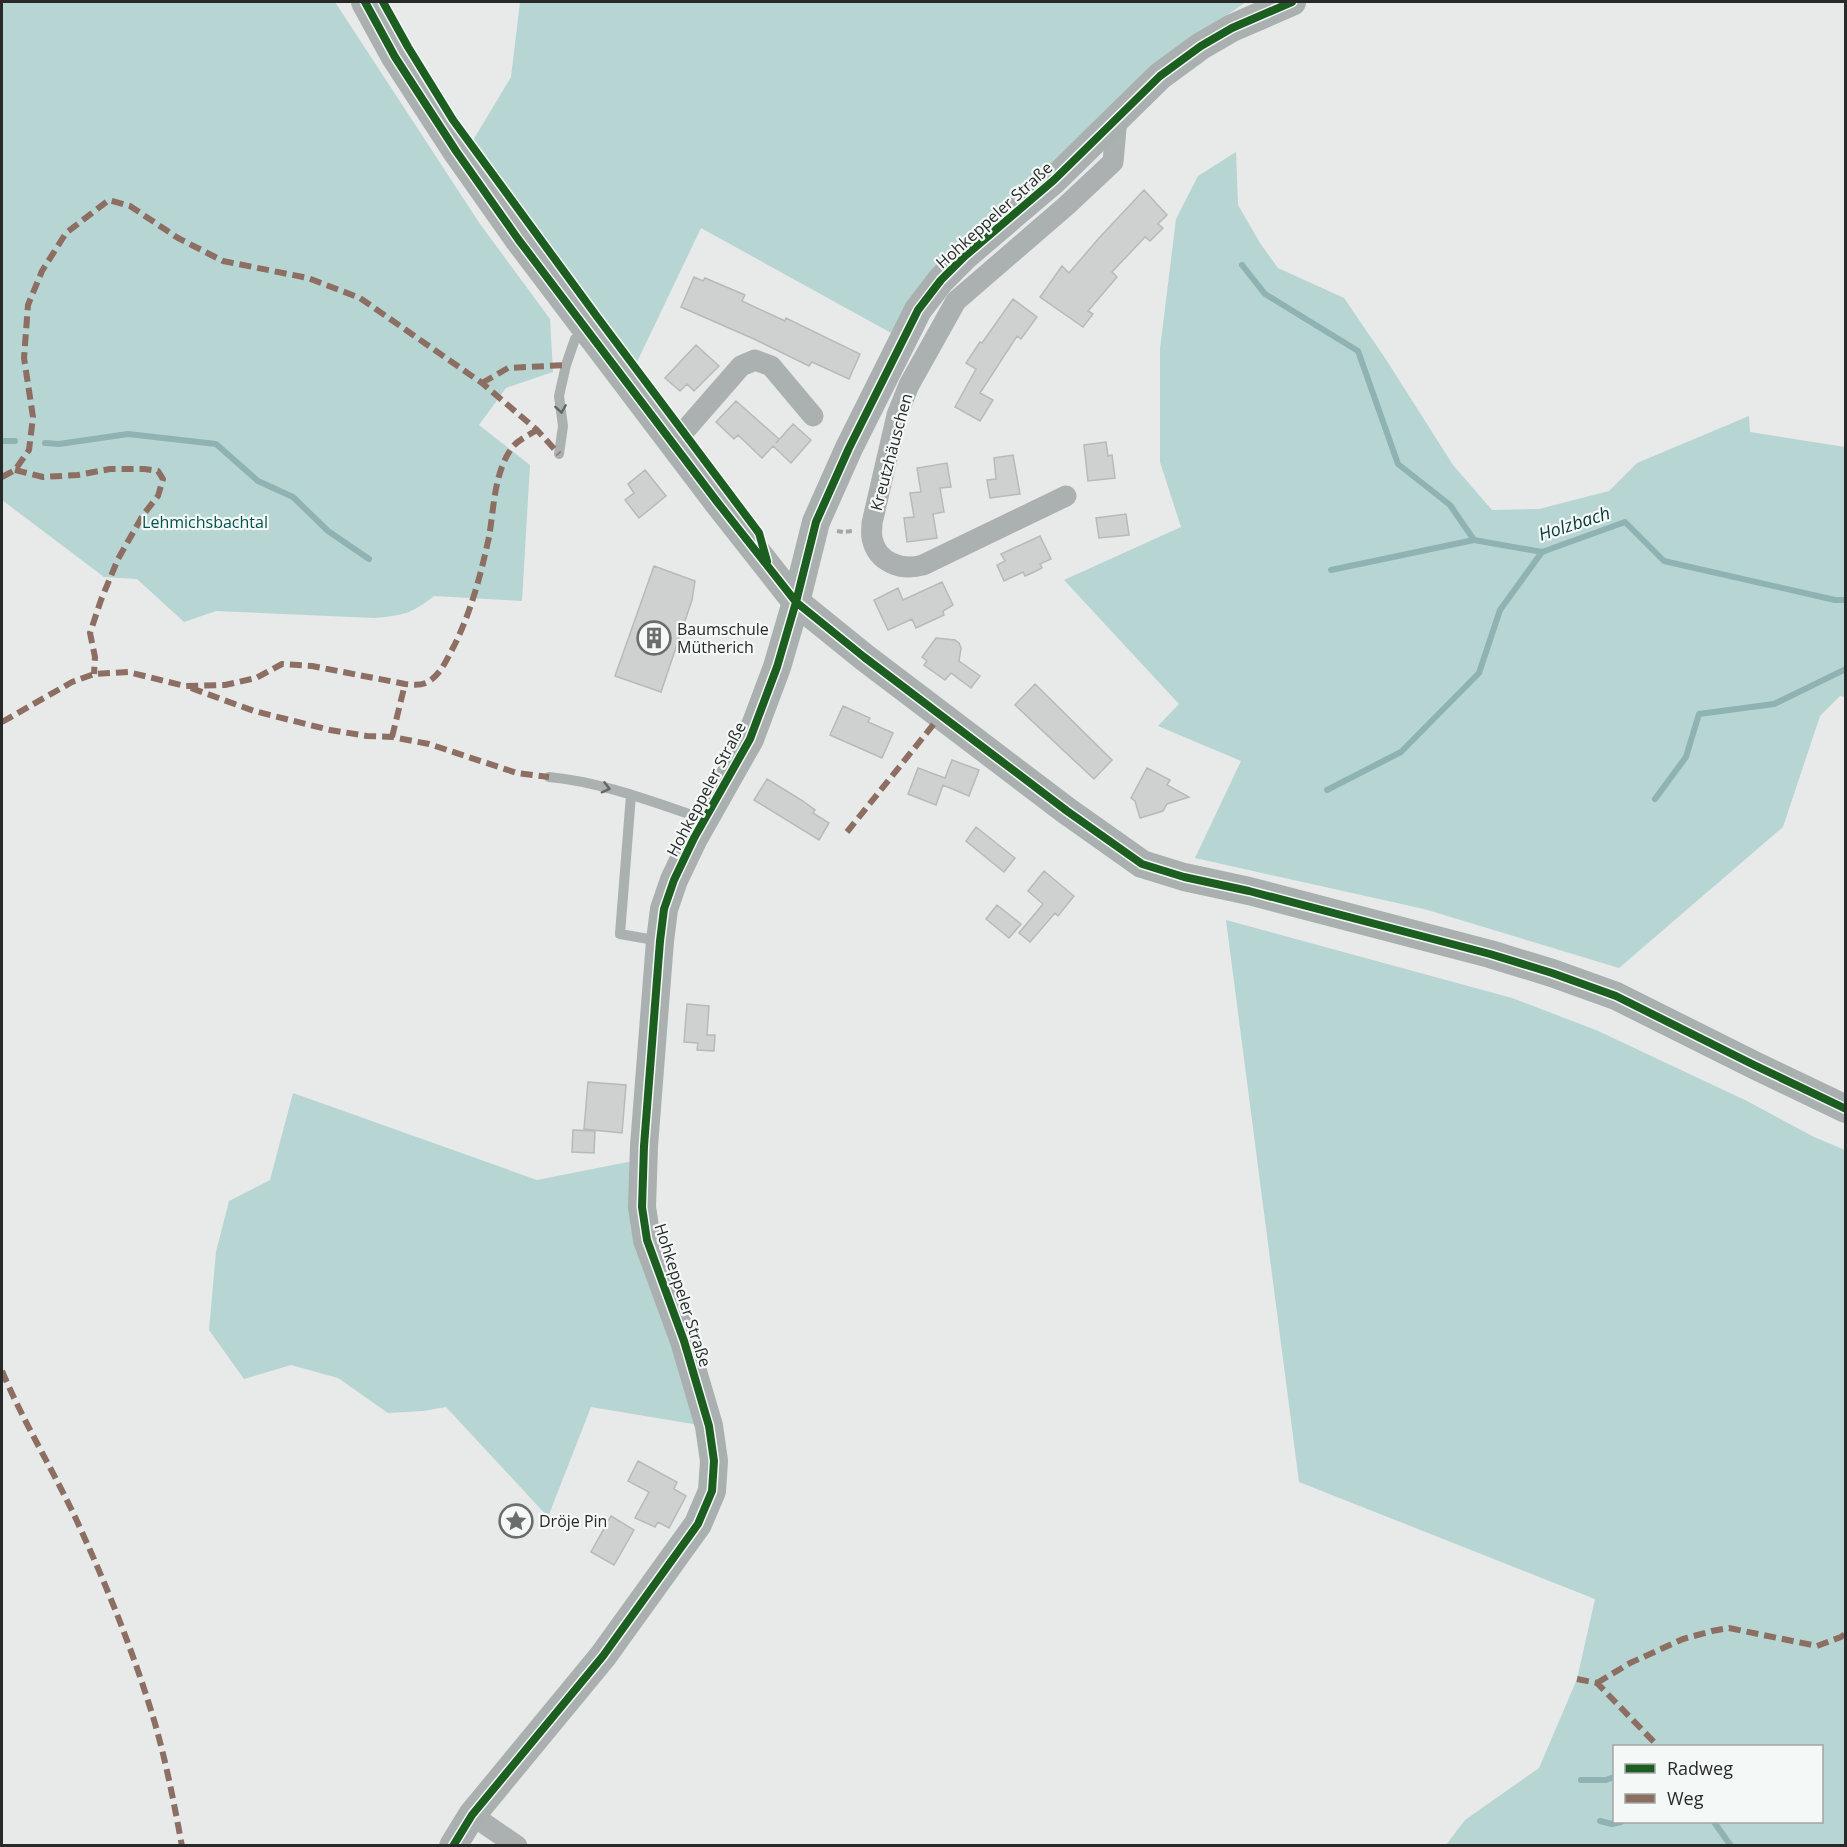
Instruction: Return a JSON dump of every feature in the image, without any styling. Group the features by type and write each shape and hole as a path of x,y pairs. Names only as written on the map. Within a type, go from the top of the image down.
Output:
{"street":[{"path":"364,2 395,57 456,151 518,239 796,602 864,657 1067,811 1142,864 1184,877 1249,891 1490,954 1616,996 1845,1109"},
{"name":"Hohkeppeler Straße","path":"453,1845 472,1815 603,1656 698,1524 712,1491 714,1461 709,1426 684,1341 647,1240 642,1207 645,1135 664,909 674,880 750,739 777,667 816,522 849,448 918,310 941,280 965,256 1054,180 1160,75 1232,28 1292,2"},
{"name":"Kreutzhäuschen","path":"1066,496 923,565 911,568 886,560 872,538 872,523 897,415 909,386 956,301 1113,162 1117,118"},
{"path":"673,444 741,366 755,360 771,366 813,416"},
{"path":"472,1815 517,1845"}],"lane":[{"path":"559,454 563,426 559,396 566,365 575,339 587,330"},
{"path":"549,777 572,779 705,819"},
{"path":"631,795 620,934 660,941"}],"green space":[{"name":"Lehmichsbachtal","path":"2,2 335,2 480,224 550,319 553,372 506,388 479,425 530,465 522,601 434,596 407,613 375,618 216,611 184,622 137,579 104,577 2,500"},
{"path":"520,2 1246,2 1164,58 893,334 701,228 637,362 472,142 511,77"},
{"path":"1236,152 1238,205 1260,243 1278,268 1344,298 1453,465 1492,510 1539,509 1609,491 1637,463 1749,416 1750,432 1845,447 1845,697 1840,696 1820,716 1783,827 1619,968 1424,909 1195,858 1241,761 1158,726 1179,704 1064,580 1181,527 1160,462 1160,349 1176,219 1198,176"},
{"path":"1226,920 1512,998 1596,1030 1845,1150 1845,1845 1446,1845 1465,1820 1539,1768 1577,1679 1595,1599 1299,1482"},
{"path":"293,1093 537,1180 633,1161 699,1425 591,1407 548,1517 446,1407 388,1413 338,1378 291,1365 244,1379 209,1330 216,1252 229,1201 270,1180"}],"building":[{"path":"1144,190 1167,215 1158,224 1163,228 1150,241 1145,237 1112,272 1117,277 1088,311 1093,314 1083,327 1040,297 1062,266 1069,273"},
{"path":"694,277 703,281 705,278 745,295 742,301 785,321 786,318 860,354 849,379 812,362 809,366 681,307"},
{"path":"1013,299 1037,317 1021,339 1017,336 980,393 993,400 980,421 955,407 976,369 966,363"},
{"path":"696,345 719,366 694,391 687,384 680,391 665,378"},
{"path":"736,401 779,439 776,443 793,424 811,440 791,463 773,446 762,458 738,435 734,439 716,422"},
{"path":"1106,442 1108,456 1112,455 1115,478 1088,481 1084,445"},
{"path":"1013,455 1020,494 990,498 987,480 996,479 994,458"},
{"path":"947,463 951,487 940,488 944,512 933,514 937,538 907,542 904,518 914,517 910,493 921,492 917,468"},
{"path":"645,470 666,496 639,518 625,500 634,493 628,484"},
{"path":"1126,514 1129,535 1099,538 1096,518"},
{"path":"1040,536 1051,559 1040,564 1042,568 1032,573 1025,576 1023,572 1004,581 997,565 1005,561 1001,554"},
{"name":"Baumschule Mütherich","path":"654,566 695,581 692,600 661,692 615,676"},
{"path":"942,582 953,605 943,611 944,615 916,628 912,619 888,630 874,600 898,588 903,600"},
{"path":"936,638 955,640 959,643 961,648 959,661 980,676 971,688 951,673 945,680 924,665 927,661 922,657"},
{"path":"1035,684 1112,760 1094,779 1015,705"},
{"path":"843,706 870,718 868,722 893,733 882,758 830,735"},
{"path":"952,760 979,770 969,796 943,785 936,805 908,794 918,768 945,778"},
{"path":"1147,768 1170,780 1167,785 1189,797 1167,804 1163,811 1140,818 1135,801 1131,798"},
{"path":"767,779 803,801 815,810 813,813 829,823 819,840 754,800"},
{"path":"976,827 1015,858 1004,872 966,841"},
{"path":"1044,871 1074,896 1058,916 1055,913 1030,942 1019,933 1043,904 1028,891"},
{"path":"997,905 1021,924 1009,938 986,919"},
{"path":"687,1004 709,1006 707,1035 715,1035 714,1051 697,1050 698,1043 684,1042"},
{"path":"588,1082 626,1085 622,1133 584,1129"},
{"path":"573,1130 595,1131 594,1153 572,1152"},
{"path":"638,1461 677,1482 674,1489 686,1496 669,1528 658,1522 655,1527 635,1518 649,1492 628,1481"},
{"path":"611,1516 634,1530 614,1565 591,1552"}],"waterway":[{"path":"1242,265 1265,294 1358,351 1398,464 1450,505 1474,540"},
{"path":"45,443 59,444 128,434 216,444 258,481 293,497 328,531 369,559"},
{"path":"2,441 15,441"},
{"name":"Holzbach","path":"1331,570 1474,540 1542,552 1625,522 1664,561 1835,600 1846,600"},
{"path":"1327,790 1401,752 1479,673 1500,610 1542,552"},
{"path":"1655,799 1686,757 1699,714 1774,704 1846,669"},
{"path":"1581,1780 1606,1780 1613,1777"},
{"path":"1600,1821 1616,1823"},
{"path":"1715,1823 1731,1846"}],"marked path":[{"path":"2,477 15,470 29,450 33,417 24,358 28,305 42,271 66,233 109,200 130,206 178,238 223,261 308,278 360,298 482,383 537,430 559,454"},
{"path":"482,383 508,368 566,365"},
{"path":"2,722 72,682 94,674 128,672 185,686 225,685 256,678 282,664 312,666 405,684 418,685 428,682 435,677 447,659 470,606 479,579 489,537 498,480 505,459 516,443 537,430"},
{"path":"15,470 43,477 78,475 110,469 144,469 158,471 163,479 158,496 143,515 118,559 101,600 90,633 95,657 94,674"},
{"path":"392,737 405,684"},
{"path":"191,688 254,711 330,730 429,744 517,773 549,777"},
{"path":"847,832 941,715"},
{"path":"2,1371 81,1530 126,1638 159,1739 182,1846"},
{"path":"1597,1683 1630,1663 1683,1639 1712,1631 1729,1628 1817,1646 1846,1633"},
{"path":"1577,1679 1597,1683 1654,1742"}],"cycle path":[{"path":"365,2 395,57 456,151 518,239 796,602 864,657 1067,811 1142,864 1184,877 1249,891 1490,954 1616,996 1846,1109"},
{"path":"383,2 453,120 759,533 767,561"},
{"path":"453,1846 472,1815 603,1656 698,1524 712,1491 714,1461 709,1426 684,1341 647,1240 642,1207 644,1146 664,909 674,880 694,838 750,739 777,667 816,522 849,448 918,310 941,280 965,256 1054,180 1160,76 1201,46 1232,28 1292,2"}],"place":[{"name":"Baumschule Mütherich","path":"654,638"},
{"name":"Dröje Pin","path":"516,1521"}]}
